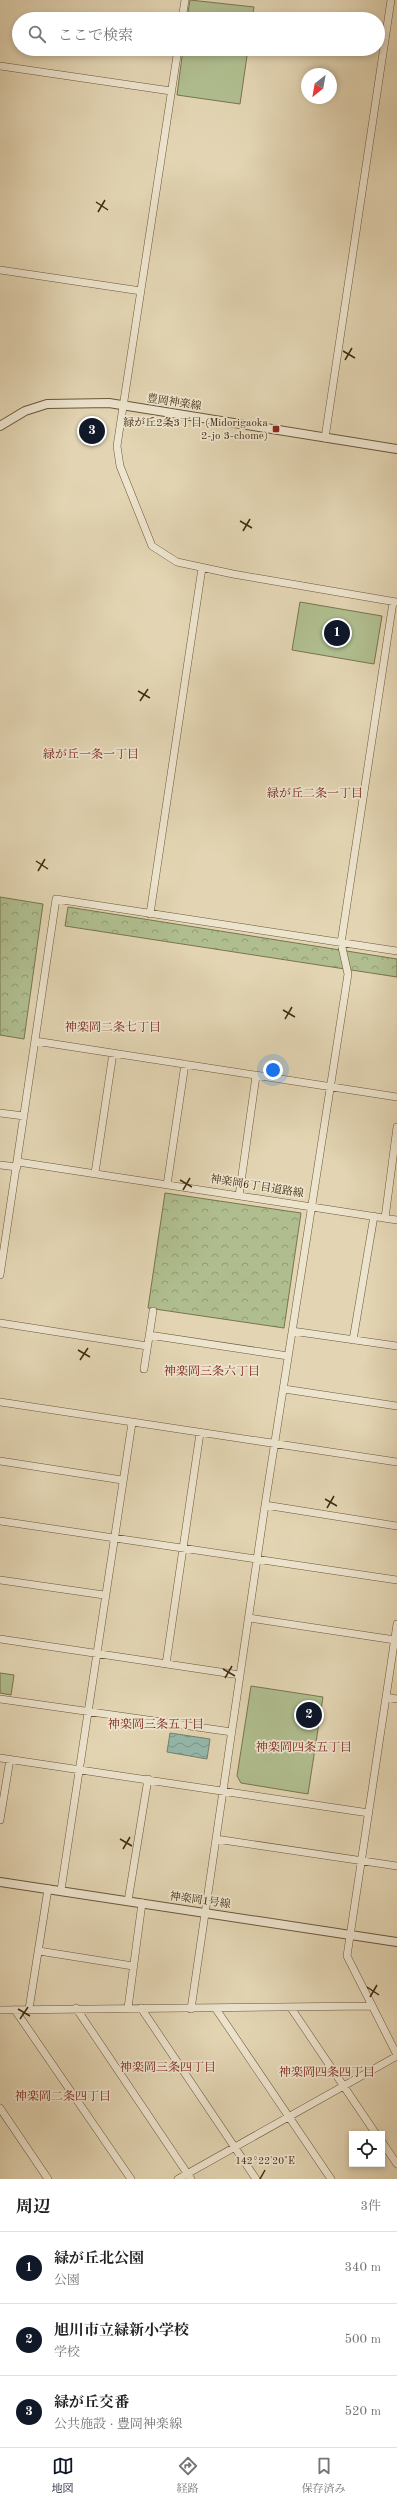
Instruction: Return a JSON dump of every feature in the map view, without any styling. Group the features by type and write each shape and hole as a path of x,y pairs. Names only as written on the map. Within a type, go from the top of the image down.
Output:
{"street":[{"path":"183,12 185,0"},
{"path":"385,40 391,0"},
{"path":"177,56 117,446 120,466 152,546 177,562 202,568 395,602 341,942 348,974 329,1086 265,1506 191,2009"},
{"path":"325,438 383,56"},
{"path":"0,66 171,91"},
{"path":"0,270 141,291"},
{"name":"豊岡神楽線","path":"0,426 25,411 46,404 87,402 124,406 397,449"},
{"path":"150,914 202,568"},
{"path":"0,1275 56,899 397,951"},
{"path":"35,1041 397,1097"},
{"path":"95,1174 113,1053"},
{"path":"167,1184 185,1064"},
{"path":"239,1196 256,1076"},
{"path":"0,1113 24,1116"},
{"path":"386,1218 397,1127"},
{"name":"神楽岡6丁目道路線","path":"0,1165 17,1165 95,1174 397,1220"},
{"path":"353,1340 374,1216"},
{"path":"144,1369 152,1311"},
{"path":"0,1322 147,1346"},
{"path":"292,1331 397,1346"},
{"path":"149,1335 288,1356"},
{"path":"284,1389 397,1406"},
{"path":"0,1402 397,1462"},
{"path":"61,1890 97,1654 104,1595 132,1423"},
{"path":"166,1664 200,1433"},
{"path":"0,1461 122,1480"},
{"path":"265,1506 397,1526"},
{"path":"0,1521 397,1580"},
{"path":"0,1580 104,1595"},
{"path":"249,1618 395,1640"},
{"path":"178,2179 189,2176 234,2148 397,2055 347,1956 397,1624"},
{"path":"0,1639 240,1675"},
{"path":"386,1697 397,1699"},
{"path":"0,1699 232,1732"},
{"path":"0,1758 369,1813"},
{"path":"0,1820 10,1759"},
{"path":"128,1901 148,1779"},
{"path":"216,1839 397,1866"},
{"name":"神楽岡1号線","path":"0,1882 61,1890 142,1904 397,1942"},
{"path":"29,2009 48,1889"},
{"path":"128,2008 142,1904"},
{"path":"39,1951 133,1966"},
{"path":"0,2010 76,2008 216,2009 371,2006"},
{"path":"76,2008 189,2176"},
{"path":"140,2008 256,2179"},
{"path":"291,2008 374,2131"},
{"path":"216,2009 331,2179"},
{"path":"15,2010 131,2179"},
{"path":"0,2108 48,2179"},
{"path":"385,2146 397,2164"}],"green space":[{"path":"190,0 254,7 253,12 188,12"},
{"path":"182,56 247,56 240,104 177,95"},
{"path":"300,602 382,616 374,664 292,650"},
{"path":"0,897 43,904 24,1039 0,1035"},
{"path":"68,907 397,959 397,977 65,926"},
{"path":"165,1193 301,1213 284,1328 148,1308"},
{"path":"0,1673 14,1675 11,1695 0,1693"},
{"path":"251,1686 323,1697 308,1794 241,1783 237,1776"}],"water":[{"path":"170,1733 210,1739 207,1759 167,1752"}],"place":[{"name":"緑が丘2条3丁目 (Midorigaoka 2-jo 3-chome)","path":"276,429"},
{"name":"緑が丘交番","path":"92,431"},
{"name":"緑が丘北公園","path":"337,633"},
{"name":"旭川市立緑新小学校","path":"309,1715"}],"district":[{"name":"緑が丘一条一丁目","path":"91,755"},
{"name":"緑が丘二条一丁目","path":"315,794"},
{"name":"神楽岡二条七丁目","path":"113,1028"},
{"name":"神楽岡三条六丁目","path":"212,1372"},
{"name":"神楽岡三条五丁目","path":"156,1725"},
{"name":"神楽岡四条五丁目","path":"304,1748"},
{"name":"神楽岡三条四丁目","path":"168,2068"},
{"name":"神楽岡四条四丁目","path":"327,2073"},
{"name":"神楽岡二条四丁目","path":"63,2097"}]}
